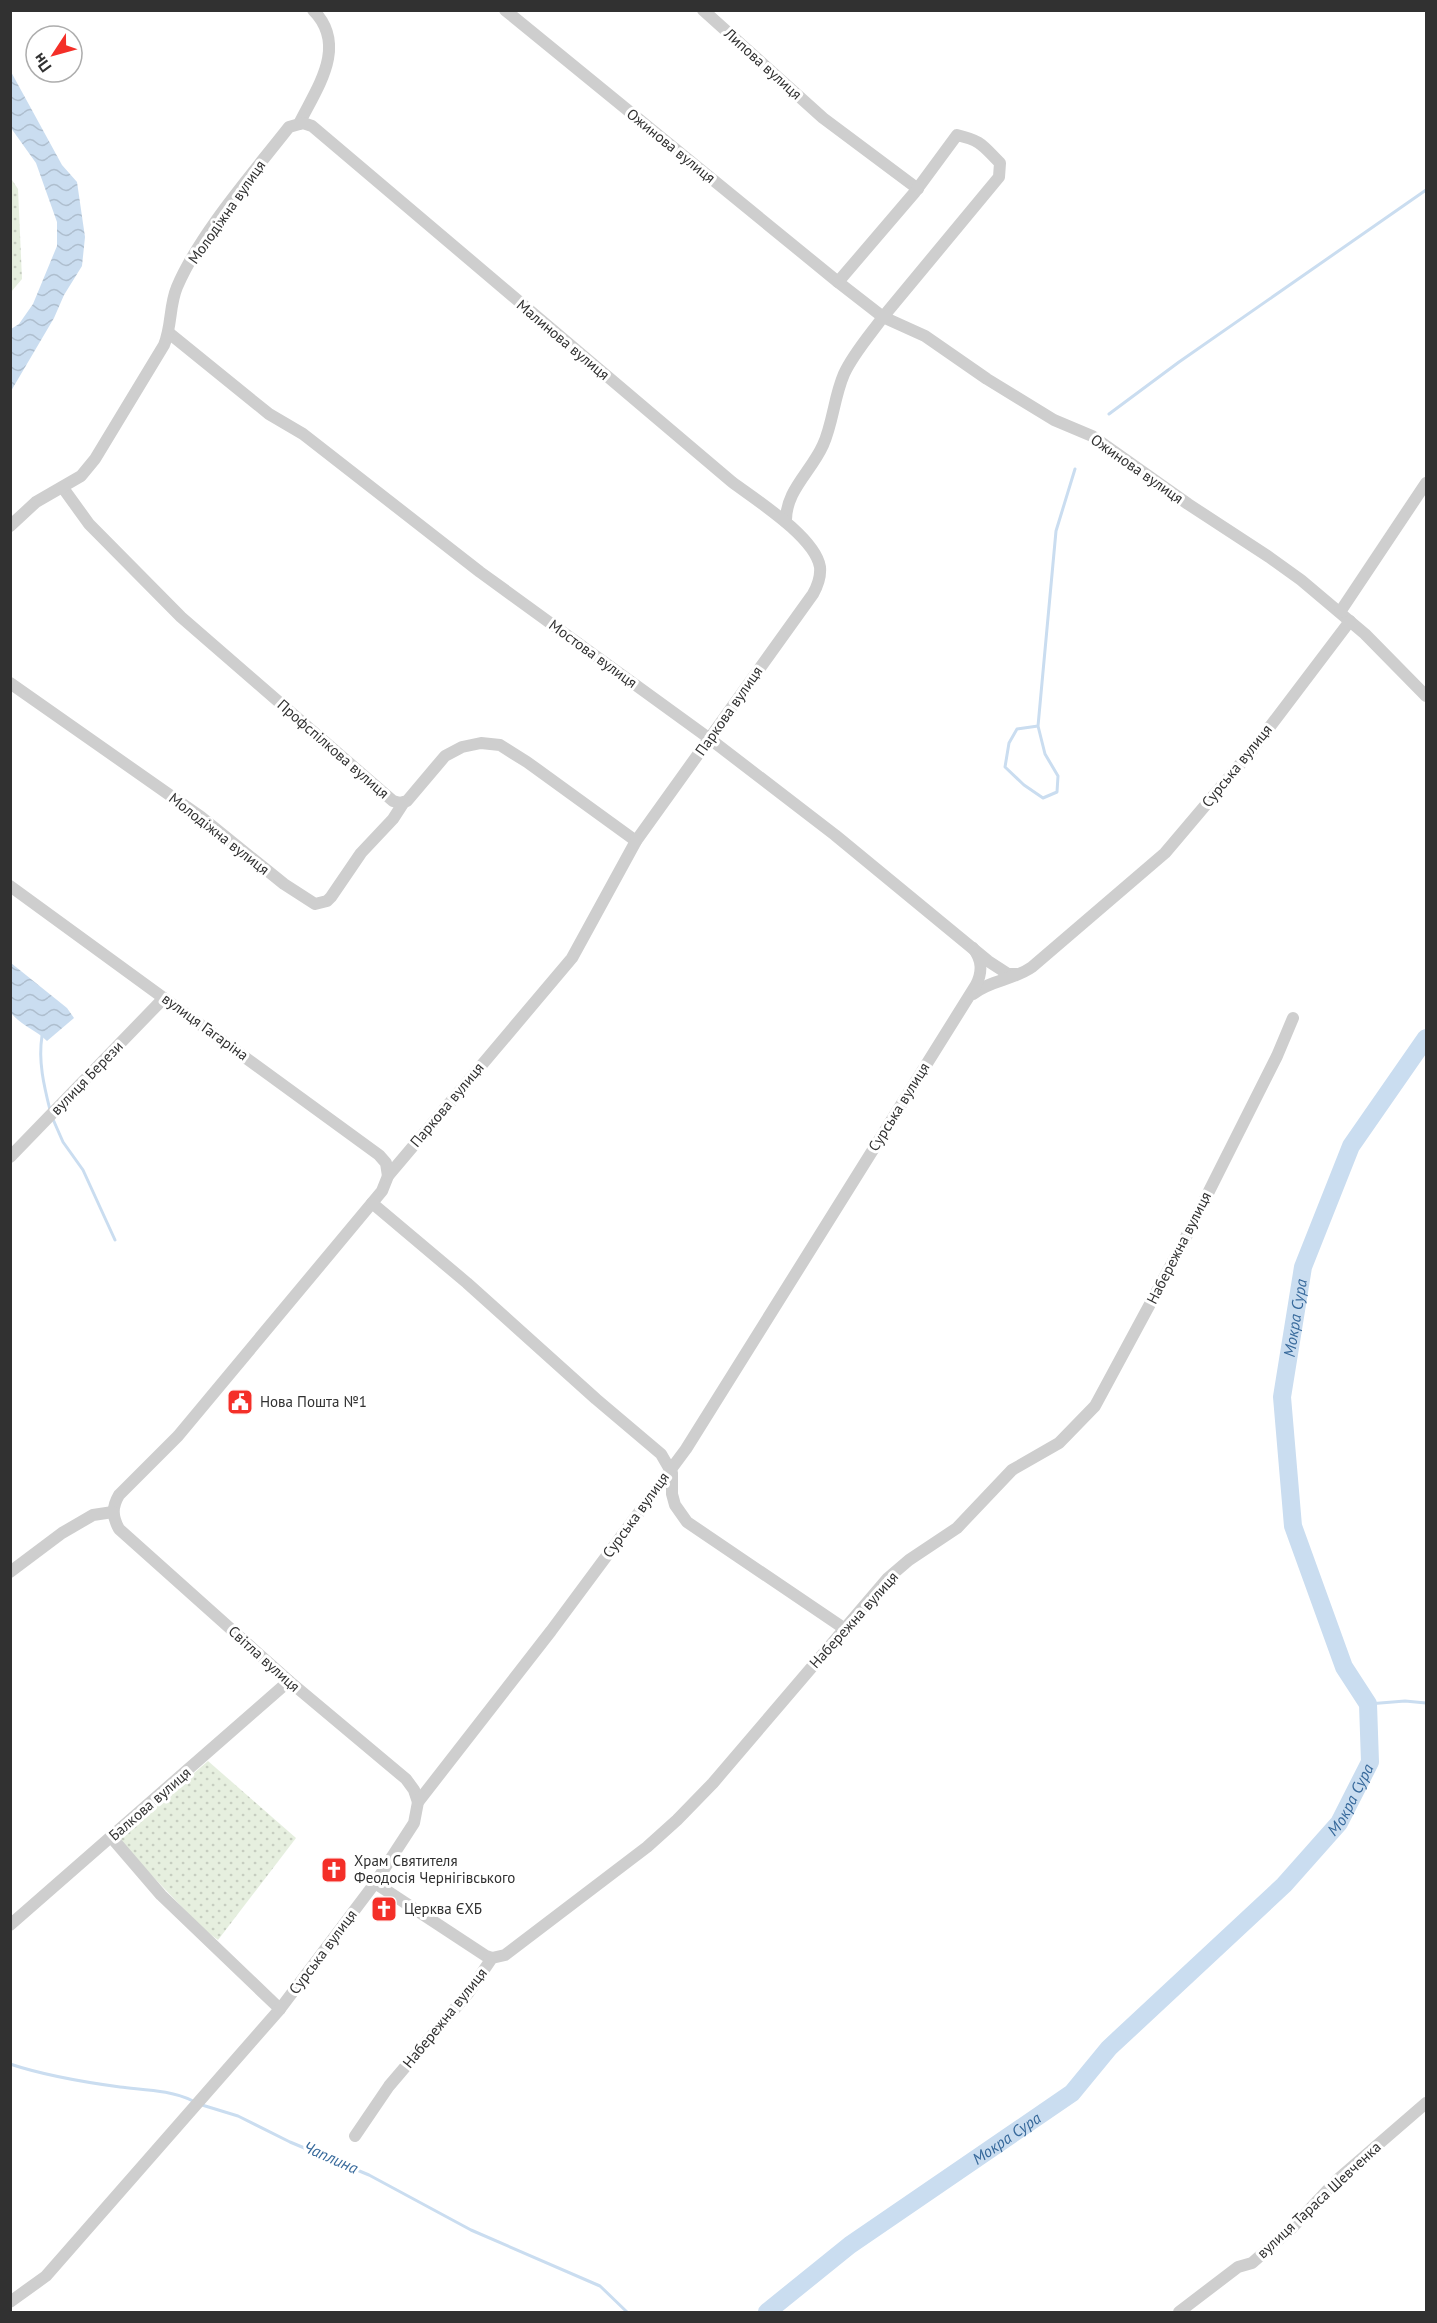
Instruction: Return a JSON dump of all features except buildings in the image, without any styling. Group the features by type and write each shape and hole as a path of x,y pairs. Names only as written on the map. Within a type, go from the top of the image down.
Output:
{"street":[{"name":"Молодіжна вулиця","path":"10,526 36,502 81,476 95,459 164,345 169,333 171,302 184,273 204,240 294,126 327,68 330,50 327,32 313,10"},
{"name":"Ожинова вулиця","path":"505,10 883,317 925,336 987,379 1054,420 1092,436 1301,580 1350,621 1426,696"},
{"name":"Липова вулиця","path":"703,10 823,118 918,189"},
{"name":"Малинова вулиця","path":"294,126 312,126 723,475 786,522 814,552 820,575"},
{"path":"786,522 786,509 790,496 824,444 835,398 845,372 883,317 999,177 1000,163 978,140 957,135 918,189 838,282"},
{"name":"Мостова вулиця","path":"169,333 269,414 303,434 480,572 710,739 835,835 998,968 1008,974 1017,974"},
{"path":"1340,612 1426,483"},
{"name":"Профспілкова вулиця","path":"63,488 89,524 181,617 389,799 397,803 404,802 445,756 462,747 480,743 500,745 636,841"},
{"name":"Паркова вулиця","path":"113,1512 119,1495 178,1436 382,1191 388,1176 572,958 636,841 813,594 820,575"},
{"name":"Сурська вулиця","path":"965,1001 981,987 1025,972 1165,854 1253,749 1350,621"},
{"name":"Молодіжна вулиця","path":"10,683 201,817 284,884 315,904 321,904 332,897 361,853 393,819 404,802"},
{"name":"вулиця Гагаріна","path":"10,886 379,1155 386,1162 388,1176"},
{"name":"Сурська вулиця","path":"10,2302 46,2276 280,2009 375,1883 414,1823 418,1802 551,1631 686,1449 980,978 978,954 973,948"},
{"name":"вулиця Берези","path":"10,1157 164,998"},
{"name":"Набережна вулиця","path":"355,2136 389,2086 469,1992 492,1958 505,1955 647,1847 677,1820 713,1783 888,1578 909,1560 957,1528 1012,1470 1059,1443 1095,1406 1189,1231 1277,1056 1293,1018"},
{"path":"372,1203 661,1454 670,1469 675,1505 687,1522 844,1629"},
{"path":"10,1572 62,1533 93,1515 113,1512"},
{"name":"Світла вулиця","path":"113,1512 119,1529 288,1681 406,1779 414,1790 418,1802"},
{"name":"Балкова вулиця","path":"10,1925 112,1838 288,1681"},
{"name":"Сурська вулиця","path":"112,1838 161,1895 280,2009"},
{"path":"375,1883 492,1958"},
{"name":"вулиця Тараса Шевченка","path":"1179,2313 1238,2267 1252,2263 1292,2228 1337,2180 1426,2103"}],"green space":[{"path":"10,177 18,189 22,279 11,292"},
{"path":"208,1761 296,1838 218,1940 202,1928 117,1839"}],"water":[{"path":"10,70 62,165 77,182 85,237 82,266 11,391 11,329 19,324 33,304 57,246 57,222 36,163 11,128"},
{"path":"11,963 67,1008 74,1018 47,1041 11,1013"}],"waterway":[{"path":"1109,414 1179,362 1426,190"},
{"path":"1038,726 1017,729 1009,743 1005,767 1024,785 1043,798 1057,792 1058,776 1045,754 1038,726 1056,531 1075,469"},
{"path":"42,1036 41,1064 50,1110"},
{"name":"Мокра Сура","path":"767,2312 850,2245 1072,2093 1109,2048 1284,1885 1339,1823 1370,1762 1368,1704 1344,1667 1293,1526 1282,1397 1303,1267 1351,1146 1426,1038"},
{"path":"52,1117 63,1142 83,1170 115,1240"},
{"path":"1368,1704 1405,1701 1426,1703"},
{"name":"Чаплина","path":"10,2064 78,2081 167,2093 193,2101"},
{"name":"Чаплина","path":"202,2105 238,2116 290,2142 369,2175 471,2230 600,2286 627,2312"}],"place":[{"name":"Нова Пошта №1","path":"240,1402"},
{"name":"Храм Святителя Феодосія Чернігівського","path":"334,1870"},
{"name":"Церква ЄХБ","path":"384,1909"}]}
